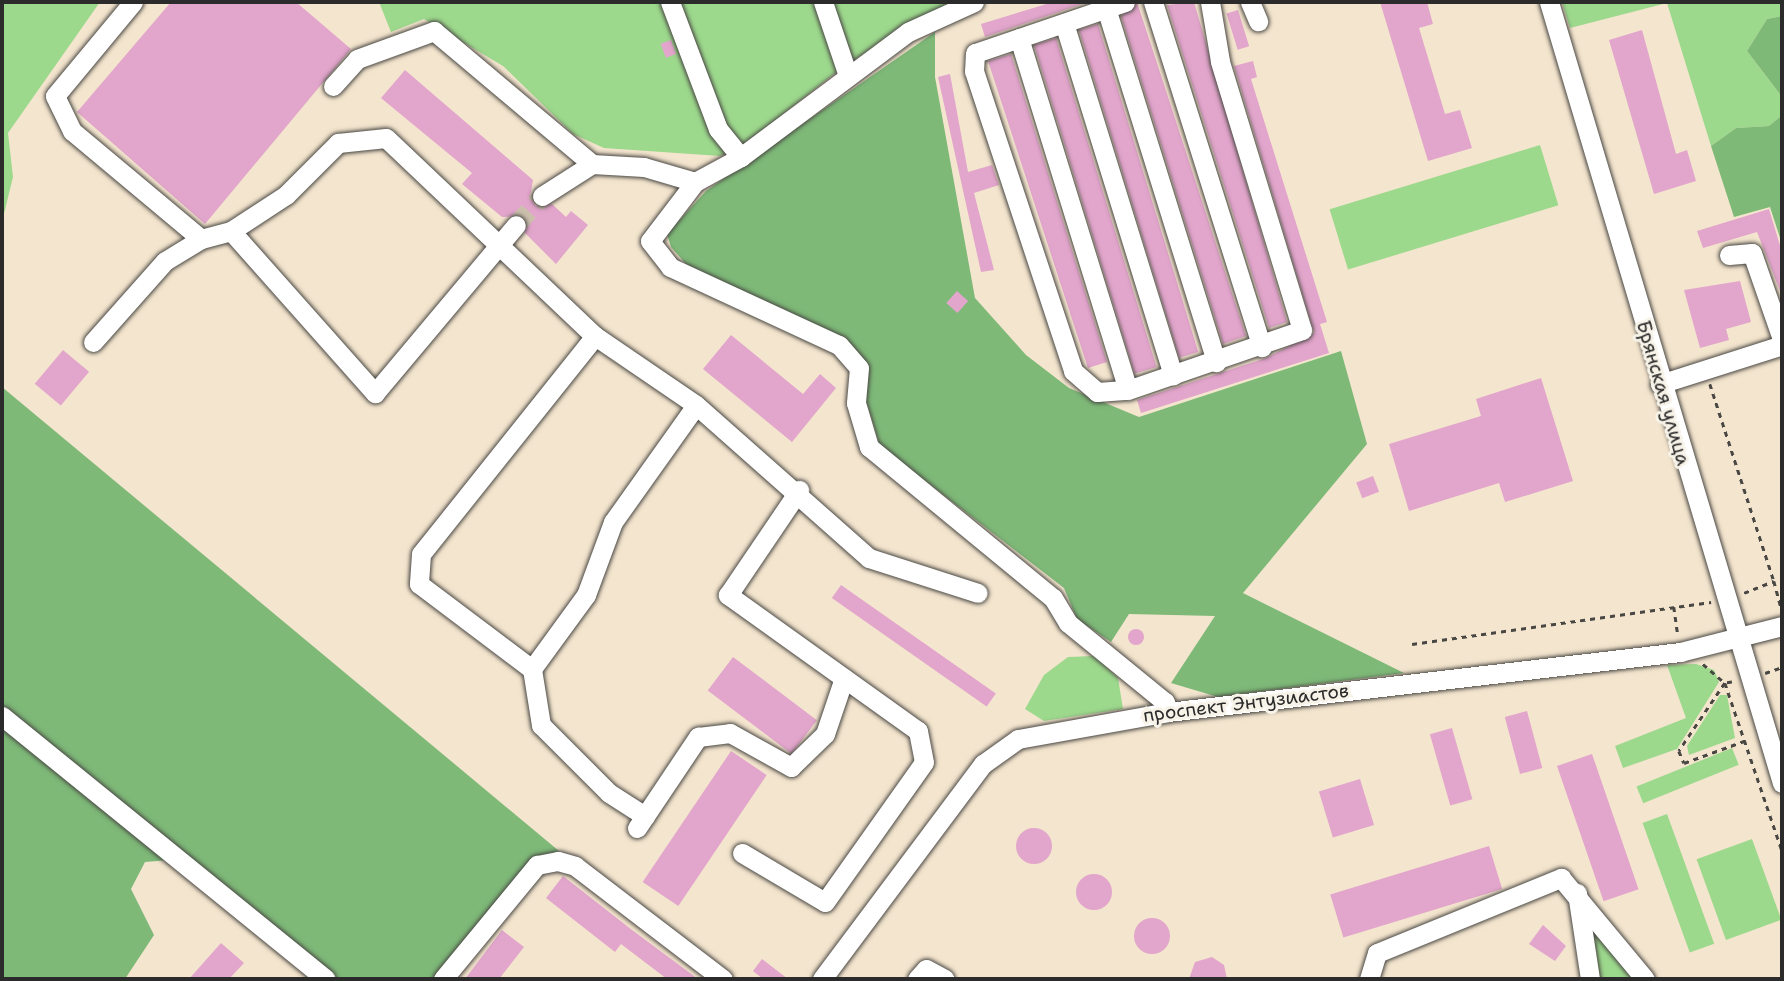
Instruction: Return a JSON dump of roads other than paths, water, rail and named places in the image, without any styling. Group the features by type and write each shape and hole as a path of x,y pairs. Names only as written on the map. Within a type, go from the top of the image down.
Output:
{"street":[{"path":"133,2 55,96 72,131 201,239"},
{"path":"670,2 718,129 741,157"},
{"path":"823,2 846,73"},
{"path":"974,2 908,32 846,73 741,157 695,181 650,242 670,267 839,345 859,368 856,403 869,447 1053,598 1068,623 1165,702 1168,712"},
{"path":"1125,2 975,53 974,71 1073,371 1097,392 1128,390 1296,336 1302,320 1220,61 1210,2"},
{"path":"1153,2 1262,347"},
{"path":"1250,2 1258,22"},
{"name":"Брянская улица","path":"1549,2 1660,384 1782,783"},
{"path":"1106,8 1216,362"},
{"path":"1065,23 1173,376"},
{"path":"332,86 357,59 434,31 592,164 643,167 695,181"},
{"path":"1020,38 1128,390"},
{"path":"93,342 165,261 201,239 231,231 286,195 338,143 386,138 595,336 696,405 799,490 870,558 978,593"},
{"path":"542,197 592,164"},
{"path":"231,231 375,393 516,225"},
{"path":"1729,255 1752,253 1782,339"},
{"path":"595,336 421,554 419,584 532,669 541,725 608,793 641,822 698,737 730,733 791,767 825,734 844,678"},
{"path":"1660,384 1705,373 1782,345"},
{"path":"532,669 586,595 613,522 696,405"},
{"path":"742,853 825,902 923,762 918,732 728,595 799,490"},
{"name":"проспект Энтузиастов","path":"822,979 997,752 1044,730 1168,712 1680,652 1782,626"},
{"path":"2,716 326,979"},
{"path":"443,979 537,865 558,861 575,866 723,979"},
{"path":"1368,979 1377,953 1537,885 1561,878 1577,892 1645,979"},
{"path":"1577,892 1590,979"},
{"path":"917,979 926,969 945,979"}],"tunnel":[{"path":"516,225 542,196"}]}
